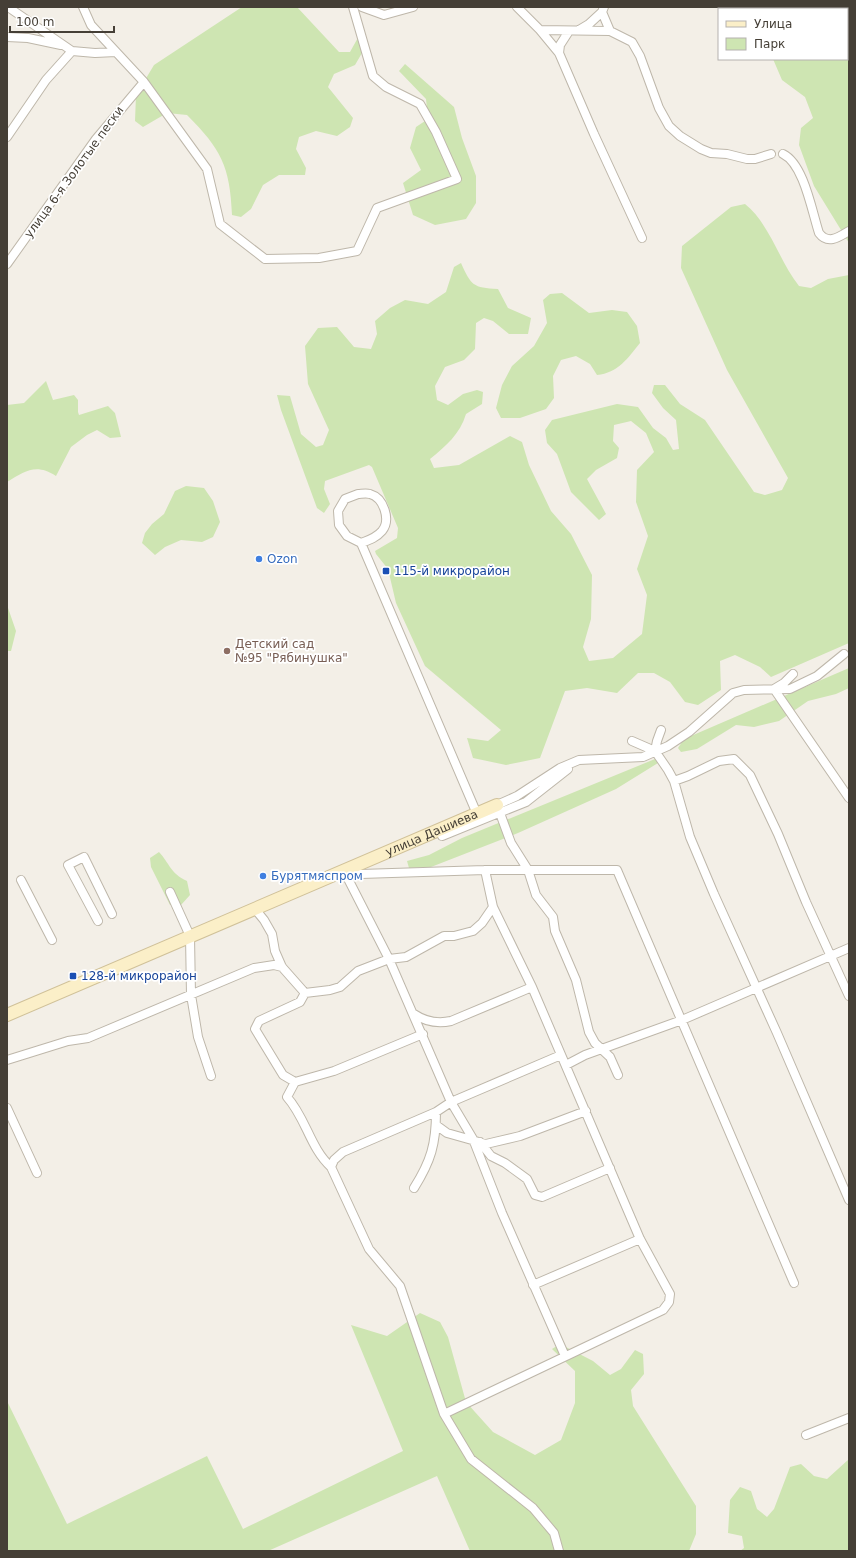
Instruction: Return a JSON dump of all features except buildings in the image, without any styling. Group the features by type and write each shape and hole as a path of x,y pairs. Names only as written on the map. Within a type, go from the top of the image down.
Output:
{"street":[{"path":"83,7 91,25 144,82 207,169 220,224 265,259 319,258 357,251 377,208 457,179 436,132 420,104 386,87 374,76 353,7"},
{"path":"362,7 384,16 413,7"},
{"path":"517,7 540,30 559,53 594,134 642,238"},
{"path":"559,53 560,45 572,31 589,24 603,9 610,31"},
{"path":"8,10 72,51 95,53 116,52"},
{"path":"540,30 610,31 632,42 640,56 659,108 669,126 680,136 701,150 711,153 727,154 748,159 755,159 771,154"},
{"path":"7,37 28,38 65,46"},
{"path":"7,136 46,80 72,51"},
{"name":"улица 6-я Золотые пески","path":"7,264 96,138 144,82"},
{"path":"783,154 794,162 802,179 819,233 822,238 831,240 849,231"},
{"path":"361,543 373,539 383,530 386,516 382,503 371,494 358,494 345,499 338,511 339,525 346,536 361,543 477,814"},
{"name":"улица Дашиева","path":"7,1015 477,814 498,809 560,768 579,760 643,757 668,746 689,732 733,693 744,690 790,689 817,676 844,654"},
{"path":"793,674 784,683 774,689 849,798"},
{"path":"655,751 661,730"},
{"path":"632,741 655,751 674,781 690,837 849,1200"},
{"path":"674,781 688,776 718,760 734,760 750,775 849,996"},
{"path":"442,836 498,809 511,843 528,870 536,895 553,917 555,931 576,980 589,1032 602,1050 610,1057 618,1075"},
{"path":"98,920 68,865 84,857 112,914"},
{"path":"444,1414 664,1310 669,1302 670,1294 640,1239 532,987 493,906 485,870"},
{"path":"344,871 361,874 485,870 617,870 794,1283"},
{"path":"344,871 389,958 451,1102 476,1141 491,1156 505,1163 527,1179 535,1195 542,1197 610,1168"},
{"path":"21,880 52,940"},
{"path":"170,892 190,936 191,995 198,1037 211,1076"},
{"path":"305,993 330,990 340,987 358,971 389,958 406,957 444,936 454,936 473,931 482,923 493,906"},
{"path":"255,909 264,920 272,934 275,950 282,967 305,993"},
{"path":"566,1065 585,1055 682,1020 757,989 849,948"},
{"path":"7,1060 68,1041 88,1038 254,968 274,965 282,967"},
{"path":"414,1014 423,1020 440,1023 451,1021 532,987"},
{"path":"305,993 300,1002 259,1020 255,1029 282,1075 295,1082 334,1071 423,1034"},
{"path":"331,1166 334,1160 343,1152 436,1112 451,1102 561,1055"},
{"path":"295,1082 287,1097 300,1115 322,1159 331,1166 369,1249 400,1286 444,1414 471,1460 533,1508 554,1533 559,1551"},
{"path":"7,1108 37,1174"},
{"path":"436,1125 448,1133 486,1144 520,1136 586,1111"},
{"path":"414,1188 426,1169 433,1151 436,1112"},
{"path":"7,1125 17,1128"},
{"path":"476,1141 502,1213 566,1356"},
{"path":"533,1285 640,1239"},
{"path":"806,1435 849,1418"}],"green space":[{"path":"242,7 297,7 339,52 350,52 360,34 362,53 355,65 334,74 328,87 353,118 350,127 337,136 316,131 299,137 296,149 306,168 305,175 279,175 263,185 251,209 241,217 232,215 229,183 222,159 208,138 187,115 167,113 143,127 135,121 136,95 154,65"},
{"path":"849,7 849,243 814,186 799,145 801,128 813,118 805,97 782,80 773,60 848,60 848,8 768,8"},
{"path":"405,64 454,107 462,138 476,176 476,203 466,219 435,225 413,215 403,183 421,170 410,148 416,127 428,119 426,99 399,71"},
{"path":"745,204 754,212 768,232 799,286 811,288 828,279 849,275 849,643 771,677 760,667 735,655 720,661 721,690 698,705 685,702 670,682 654,673 638,673 617,693 587,688 565,691 540,758 506,765 473,758 467,738 488,741 501,730 425,666 396,603 388,569 375,551 397,538 398,528 372,467 369,465 325,481 324,489 330,504 324,513 317,508 281,410 277,395 290,396 301,434 316,447 323,445 329,430 308,384 305,346 318,328 337,327 354,347 371,349 377,334 375,321 390,308 405,300 428,304 446,292 454,267 461,263 467,276 474,284 483,288 498,289 508,308 531,318 528,334 509,334 493,321 484,318 476,323 475,349 464,360 445,367 435,386 437,400 448,405 463,394 477,390 483,392 482,404 466,414 456,434 430,459 434,468 459,465 510,436 522,442 529,465 551,511 571,534 592,575 591,619 583,647 589,661 613,658 642,634 647,595 637,569 648,536 636,502 637,470 654,452 646,433 631,421 614,425 613,441 619,448 617,458 596,470 587,479 606,514 599,520 571,492 557,454 547,443 545,430 552,420 617,404 638,407 653,428 666,438 673,450 679,449 676,420 663,408 652,393 654,385 665,385 680,404 705,420 754,492 765,495 782,490 788,478 727,370 681,268 682,246 731,207"},
{"path":"562,293 589,313 612,310 627,312 637,326 640,343 622,364 604,374 597,375 590,364 576,356 561,360 553,376 554,398 546,409 520,418 501,418 496,408 502,385 512,366 534,346 547,323 543,300 550,294"},
{"path":"46,381 53,400 74,395 78,400 79,415 108,406 115,413 121,437 110,438 97,430 87,435 71,447 56,476 49,472 36,469 25,472 7,482 7,405 24,403"},
{"path":"186,486 204,488 213,501 220,522 213,537 202,542 181,540 165,547 155,555 142,543 145,533 152,524 164,514 175,491"},
{"path":"7,605 16,631 11,651 7,651"},
{"path":"849,668 849,688 836,694 808,701 779,721 754,727 736,725 697,749 681,752 678,748 684,739"},
{"path":"655,759 658,763 616,789 518,833 431,867 409,868 407,861 429,855 462,838"},
{"path":"159,852 177,875 187,881 190,895 181,905 170,905 151,867 150,858"},
{"path":"420,1313 440,1322 448,1337 466,1402 493,1432 535,1455 561,1440 575,1403 575,1371 552,1349 560,1344 593,1361 610,1375 621,1369 635,1350 643,1354 644,1374 631,1390 633,1406 696,1506 696,1534 689,1551 470,1551 437,1476 268,1551 7,1551 7,1401 67,1524 207,1456 243,1529 403,1451 351,1325 387,1336"},
{"path":"849,1459 849,1551 740,1551 744,1548 742,1536 728,1533 730,1500 740,1487 751,1491 757,1509 767,1517 774,1509 790,1467 801,1464 814,1476 827,1479"}],"place":[{"name":"Ozon","path":"259,559"},
{"name":"115-й микрорайон","path":"386,571"},
{"name":"Детский сад №95 \"Рябинушка\"","path":"227,651"},
{"name":"Бурятмяспром","path":"263,876"},
{"name":"128-й микрорайон","path":"73,976"}]}
